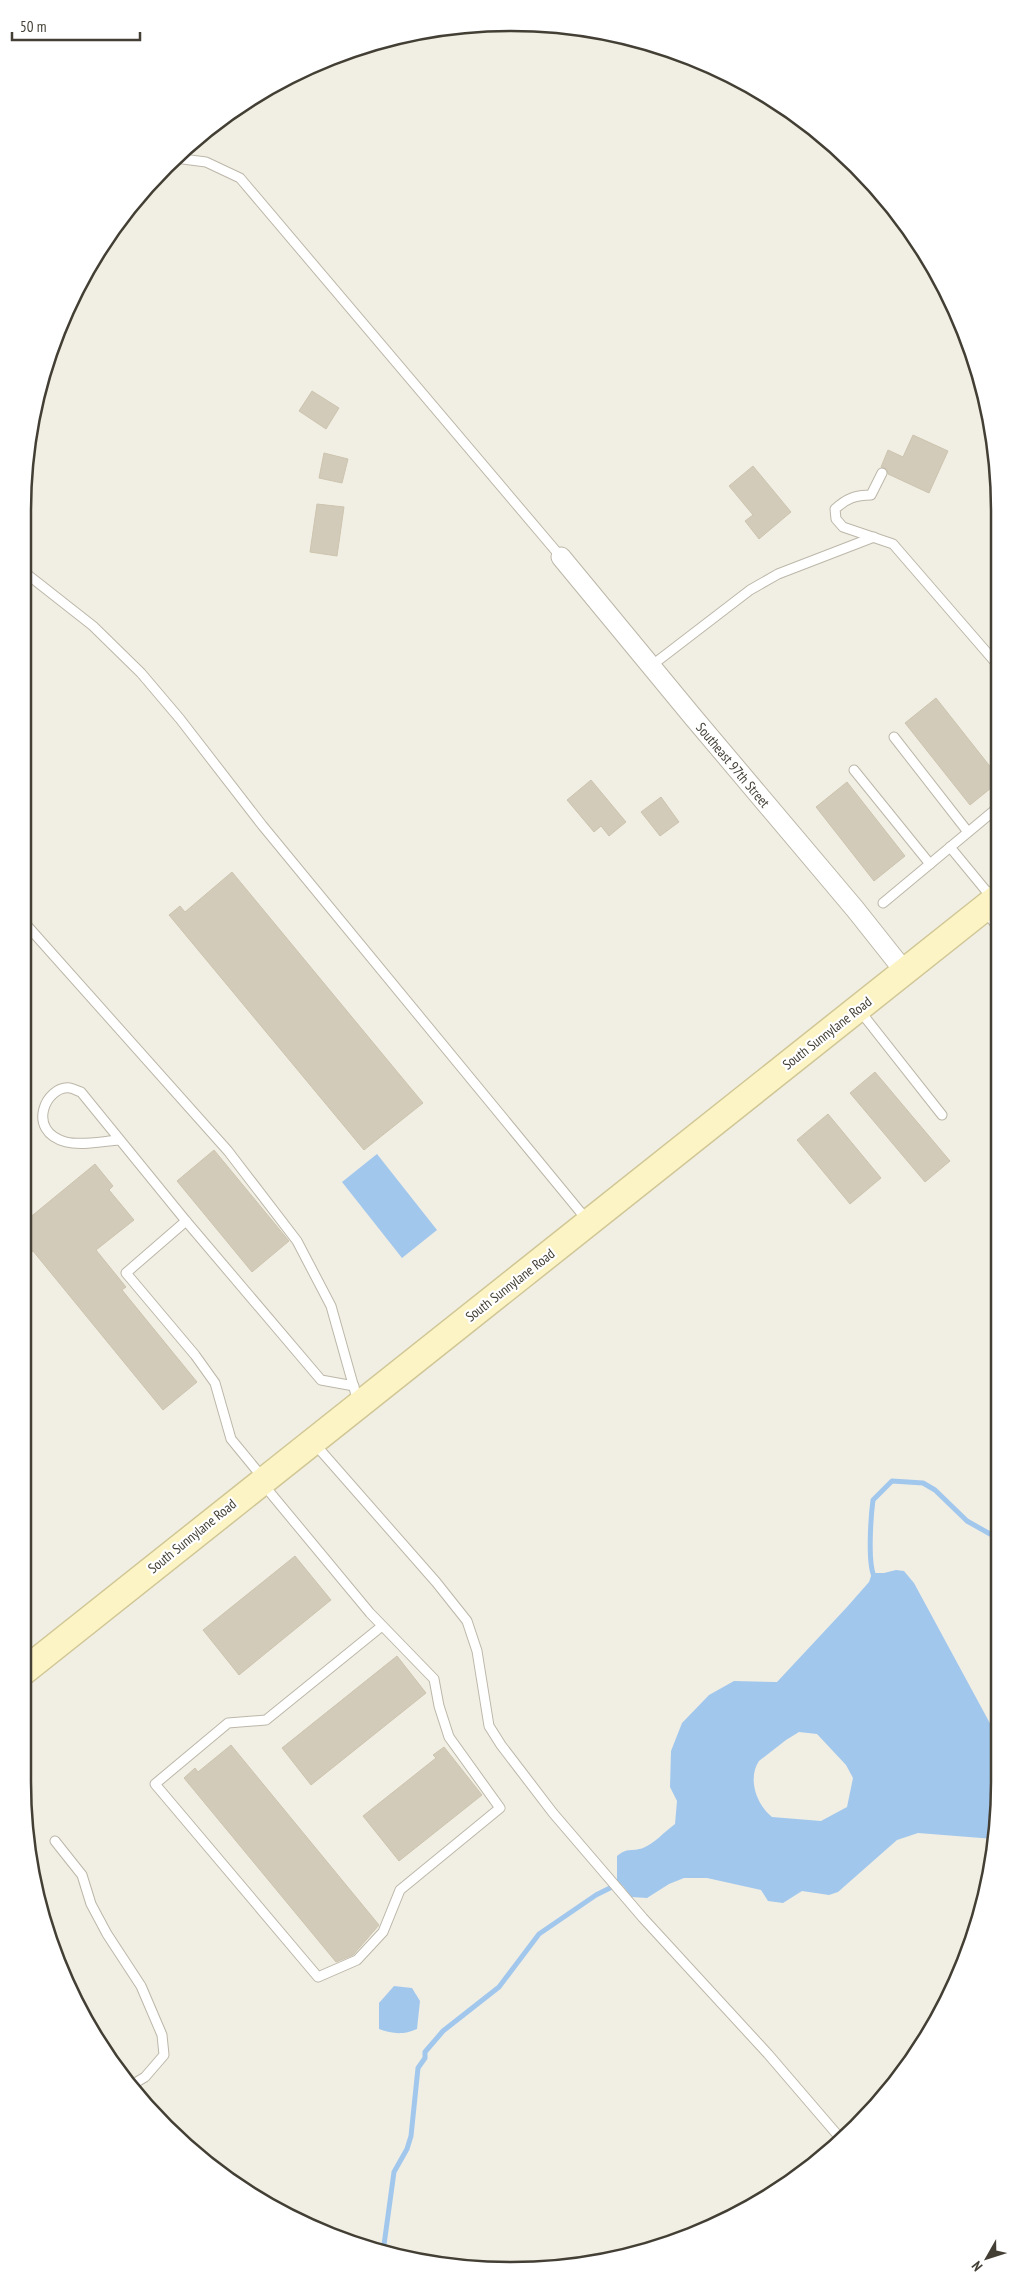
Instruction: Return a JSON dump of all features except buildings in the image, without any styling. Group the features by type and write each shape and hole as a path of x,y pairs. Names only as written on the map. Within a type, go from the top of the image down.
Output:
{"street":[{"name":"Southeast 97th Street","path":"561,557 855,909 905,972"},
{"name":"South Sunnylane Road","path":"31,1665 312,1441 356,1395 588,1222 905,972 991,909"}],"lane":[{"path":"185,159 206,162 240,178 561,557"},
{"path":"882,473 871,495 857,495 845,500 836,509 836,519 843,527 893,544 991,657"},
{"path":"651,666 750,590 778,574 874,537"},
{"path":"31,578 93,626 141,673 180,719 262,825 588,1222"},
{"path":"894,737 968,832"},
{"path":"854,770 930,864"},
{"path":"883,903 991,813"},
{"path":"950,847 991,905"},
{"path":"31,931 228,1151 297,1241 331,1306 356,1395"},
{"path":"859,1008 942,1115"},
{"path":"120,1140 67,1142 52,1137 43,1123 42,1110 48,1100 59,1092 68,1088 81,1092 186,1221 321,1380 356,1395"},
{"path":"186,1221 126,1273 195,1355 215,1383 231,1439 262,1481 382,1626 434,1679 439,1706 449,1737 500,1808 400,1890 383,1932 357,1960 318,1977 155,1784 228,1723 266,1720 382,1626"},
{"path":"312,1441 436,1582 467,1621 477,1651 490,1726 501,1746 553,1813 643,1918 768,2054 837,2134"},
{"path":"55,1841 82,1875 91,1904 107,1934 141,1986 162,2035 164,2055 145,2077 137,2082"}],"water":[{"path":"377,1154 437,1230 402,1258 342,1182"},
{"path":"904,1571 914,1583 991,1725 991,1782 988,1838 918,1833 897,1840 838,1892 829,1895 802,1891 783,1903 768,1901 761,1890 707,1878 684,1878 669,1884 647,1898 631,1897 623,1886 617,1884 617,1856 627,1851 647,1846 675,1824 677,1801 670,1787 671,1751 682,1723 709,1695 734,1681 777,1682 869,1582 872,1573","holes":["799,1732 817,1734 846,1765 853,1778 847,1807 821,1821 772,1817 762,1806 755,1791 755,1768 759,1761"]},
{"path":"394,1986 412,1988 420,2001 417,2029 398,2033 379,2029 379,2003"}],"waterway":[{"path":"875,1578 870,1552 873,1500 892,1481 923,1483 935,1490 967,1521 991,1534"},
{"path":"384,2244 394,2172 407,2149 411,2136 418,2068 425,2058 425,2052 443,2031 499,1987 539,1934 596,1895 616,1885"}]}
